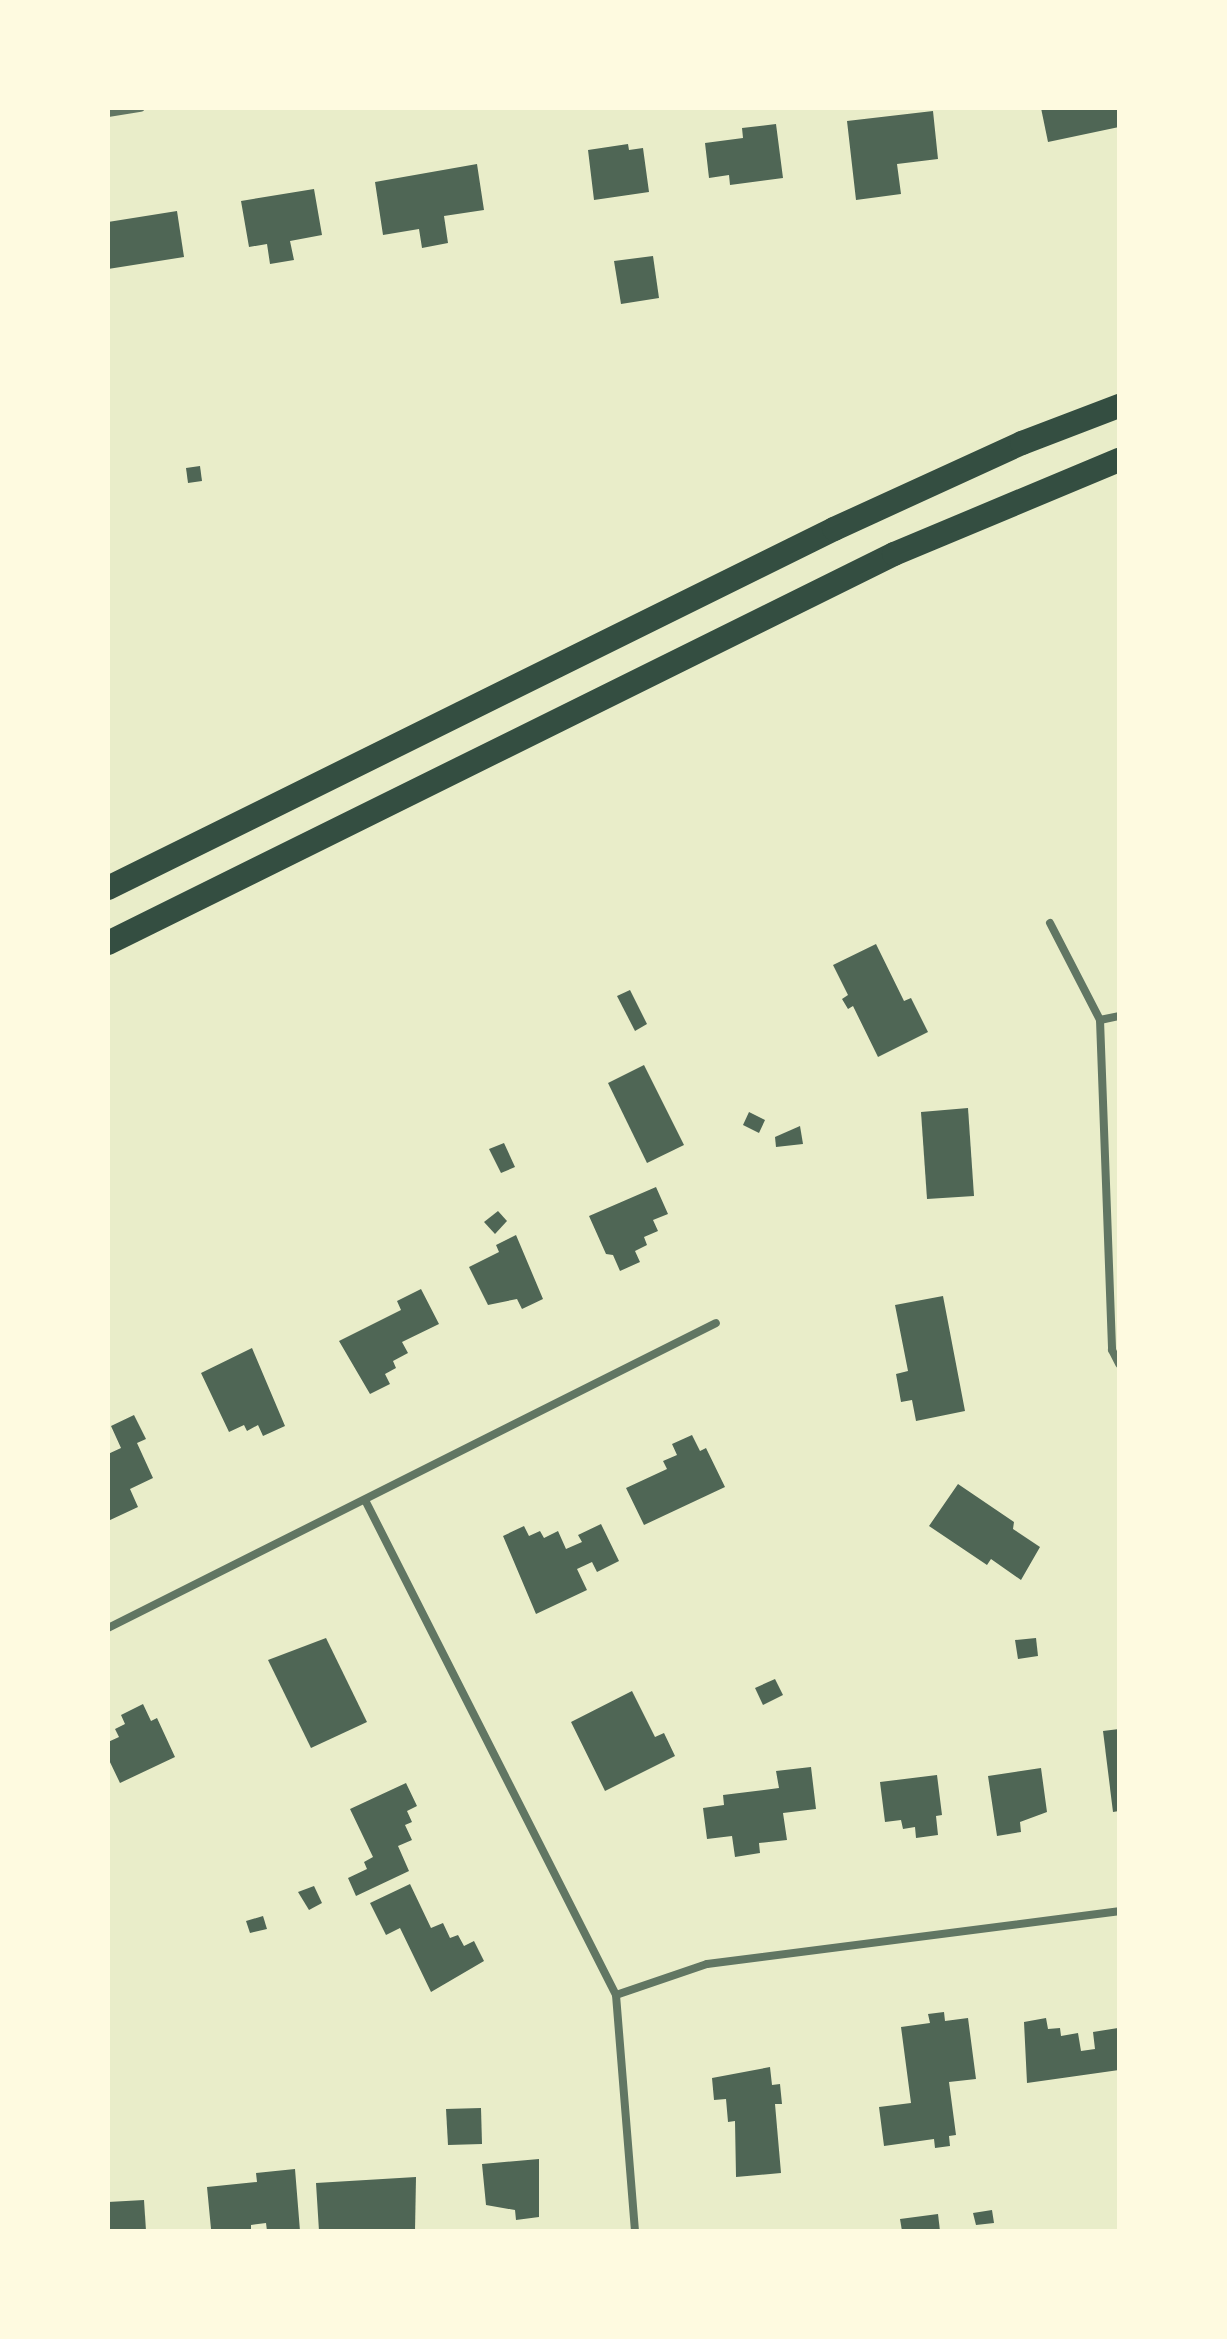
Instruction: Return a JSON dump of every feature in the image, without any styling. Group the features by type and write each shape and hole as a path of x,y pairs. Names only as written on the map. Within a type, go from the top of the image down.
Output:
{"highway":[{"path":"108,888 834,529 1022,443 1119,406"},
{"path":"108,943 894,554 1119,460"}],"street":[{"path":"108,113 141,108"},
{"path":"1050,923 1100,1020 1112,1350 1119,1364"},
{"path":"1100,1020 1119,1016"},
{"path":"108,1628 716,1323"},
{"path":"365,1500 616,1995 635,2231"},
{"path":"616,1995 707,1964 1119,1911"}],"building":[{"path":"1041,108 1119,108 1119,127 1048,142"},
{"path":"933,111 938,159 897,164 901,194 856,200 847,121"},
{"path":"776,124 783,178 730,185 729,175 709,178 705,143 743,138 742,128"},
{"path":"628,144 629,150 643,148 649,192 594,200 588,150"},
{"path":"477,164 484,210 444,216 448,243 422,248 419,229 383,235 375,182"},
{"path":"314,189 322,235 290,241 294,260 270,264 267,244 249,247 241,201"},
{"path":"177,211 184,257 108,269 108,222"},
{"path":"653,256 659,298 621,304 614,261"},
{"path":"200,466 202,481 188,483 186,468"},
{"path":"876,944 904,1001 911,998 928,1032 878,1057 853,1006 848,1009 842,999 848,995 833,965"},
{"path":"630,990 647,1024 635,1031 617,996"},
{"path":"644,1065 684,1145 647,1163 608,1083"},
{"path":"968,1108 974,1196 927,1199 921,1112"},
{"path":"749,1112 765,1120 759,1133 743,1125"},
{"path":"800,1126 803,1144 776,1147 775,1137"},
{"path":"504,1143 515,1167 501,1173 489,1149"},
{"path":"656,1187 668,1214 653,1220 658,1231 644,1237 647,1245 635,1251 640,1262 620,1271 613,1255 606,1254 589,1216"},
{"path":"498,1211 507,1221 495,1234 484,1222"},
{"path":"516,1235 543,1299 522,1309 517,1299 488,1305 469,1267 499,1252 496,1245"},
{"path":"421,1289 439,1324 402,1342 408,1353 393,1361 396,1368 385,1374 390,1384 370,1394 339,1341 401,1310 397,1301"},
{"path":"943,1296 965,1411 916,1421 912,1400 901,1402 896,1374 908,1371 895,1305"},
{"path":"252,1348 285,1426 263,1436 258,1425 247,1431 244,1425 229,1432 201,1373"},
{"path":"134,1415 146,1439 137,1443 153,1478 130,1489 138,1507 108,1521 108,1454 121,1448 111,1426"},
{"path":"692,1435 700,1451 706,1448 725,1487 644,1525 626,1488 667,1469 663,1461 677,1455 672,1444"},
{"path":"958,1484 1014,1522 1013,1529 1040,1547 1021,1580 991,1559 987,1565 929,1526"},
{"path":"601,1524 619,1561 597,1572 592,1562 577,1569 587,1590 536,1614 503,1536 524,1526 529,1536 540,1531 544,1538 558,1531 566,1549 582,1542 578,1535"},
{"path":"326,1638 367,1722 311,1748 268,1660"},
{"path":"1036,1638 1038,1656 1018,1659 1015,1640"},
{"path":"775,1679 783,1695 763,1705 755,1688"},
{"path":"632,1691 655,1737 664,1733 675,1756 605,1791 571,1722"},
{"path":"143,1704 151,1721 157,1718 175,1757 120,1783 108,1758 108,1742 119,1737 115,1729 125,1724 121,1715"},
{"path":"1119,1729 1119,1811 1113,1812 1103,1731"},
{"path":"811,1767 816,1809 783,1813 787,1840 759,1843 760,1853 735,1857 732,1836 707,1839 703,1808 724,1805 723,1795 779,1788 776,1771"},
{"path":"1041,1768 1047,1812 1020,1822 1021,1832 997,1836 988,1776"},
{"path":"937,1775 942,1815 936,1816 938,1835 916,1838 915,1827 903,1829 901,1820 885,1822 880,1782"},
{"path":"406,1783 417,1806 407,1811 412,1822 405,1825 412,1840 398,1846 409,1871 356,1896 348,1878 367,1869 364,1862 373,1857 350,1809"},
{"path":"410,1884 431,1928 443,1923 450,1938 458,1935 464,1946 474,1941 484,1961 431,1992 400,1928 386,1935 370,1903"},
{"path":"314,1886 322,1903 309,1910 298,1892"},
{"path":"263,1916 267,1929 250,1933 246,1921"},
{"path":"944,2012 945,2021 968,2018 976,2079 949,2082 956,2135 949,2136 950,2146 935,2148 934,2139 884,2146 879,2107 911,2103 901,2027 930,2023 928,2014"},
{"path":"1046,2018 1048,2029 1060,2028 1061,2036 1078,2033 1081,2051 1095,2049 1093,2032 1118,2028 1119,2070 1027,2083 1024,2022"},
{"path":"770,2067 772,2085 780,2084 782,2104 775,2104 781,2173 736,2177 735,2121 728,2122 726,2099 714,2100 712,2078"},
{"path":"481,2108 482,2144 448,2145 446,2109"},
{"path":"539,2159 539,2217 516,2220 515,2210 486,2205 482,2164"},
{"path":"295,2169 300,2231 267,2231 266,2223 251,2225 251,2231 211,2229 207,2187 257,2182 256,2173"},
{"path":"416,2177 415,2231 319,2231 316,2183"},
{"path":"144,2200 146,2231 108,2231 108,2202"},
{"path":"992,2210 994,2223 976,2225 973,2213"},
{"path":"938,2214 940,2231 902,2231 900,2219"}]}
